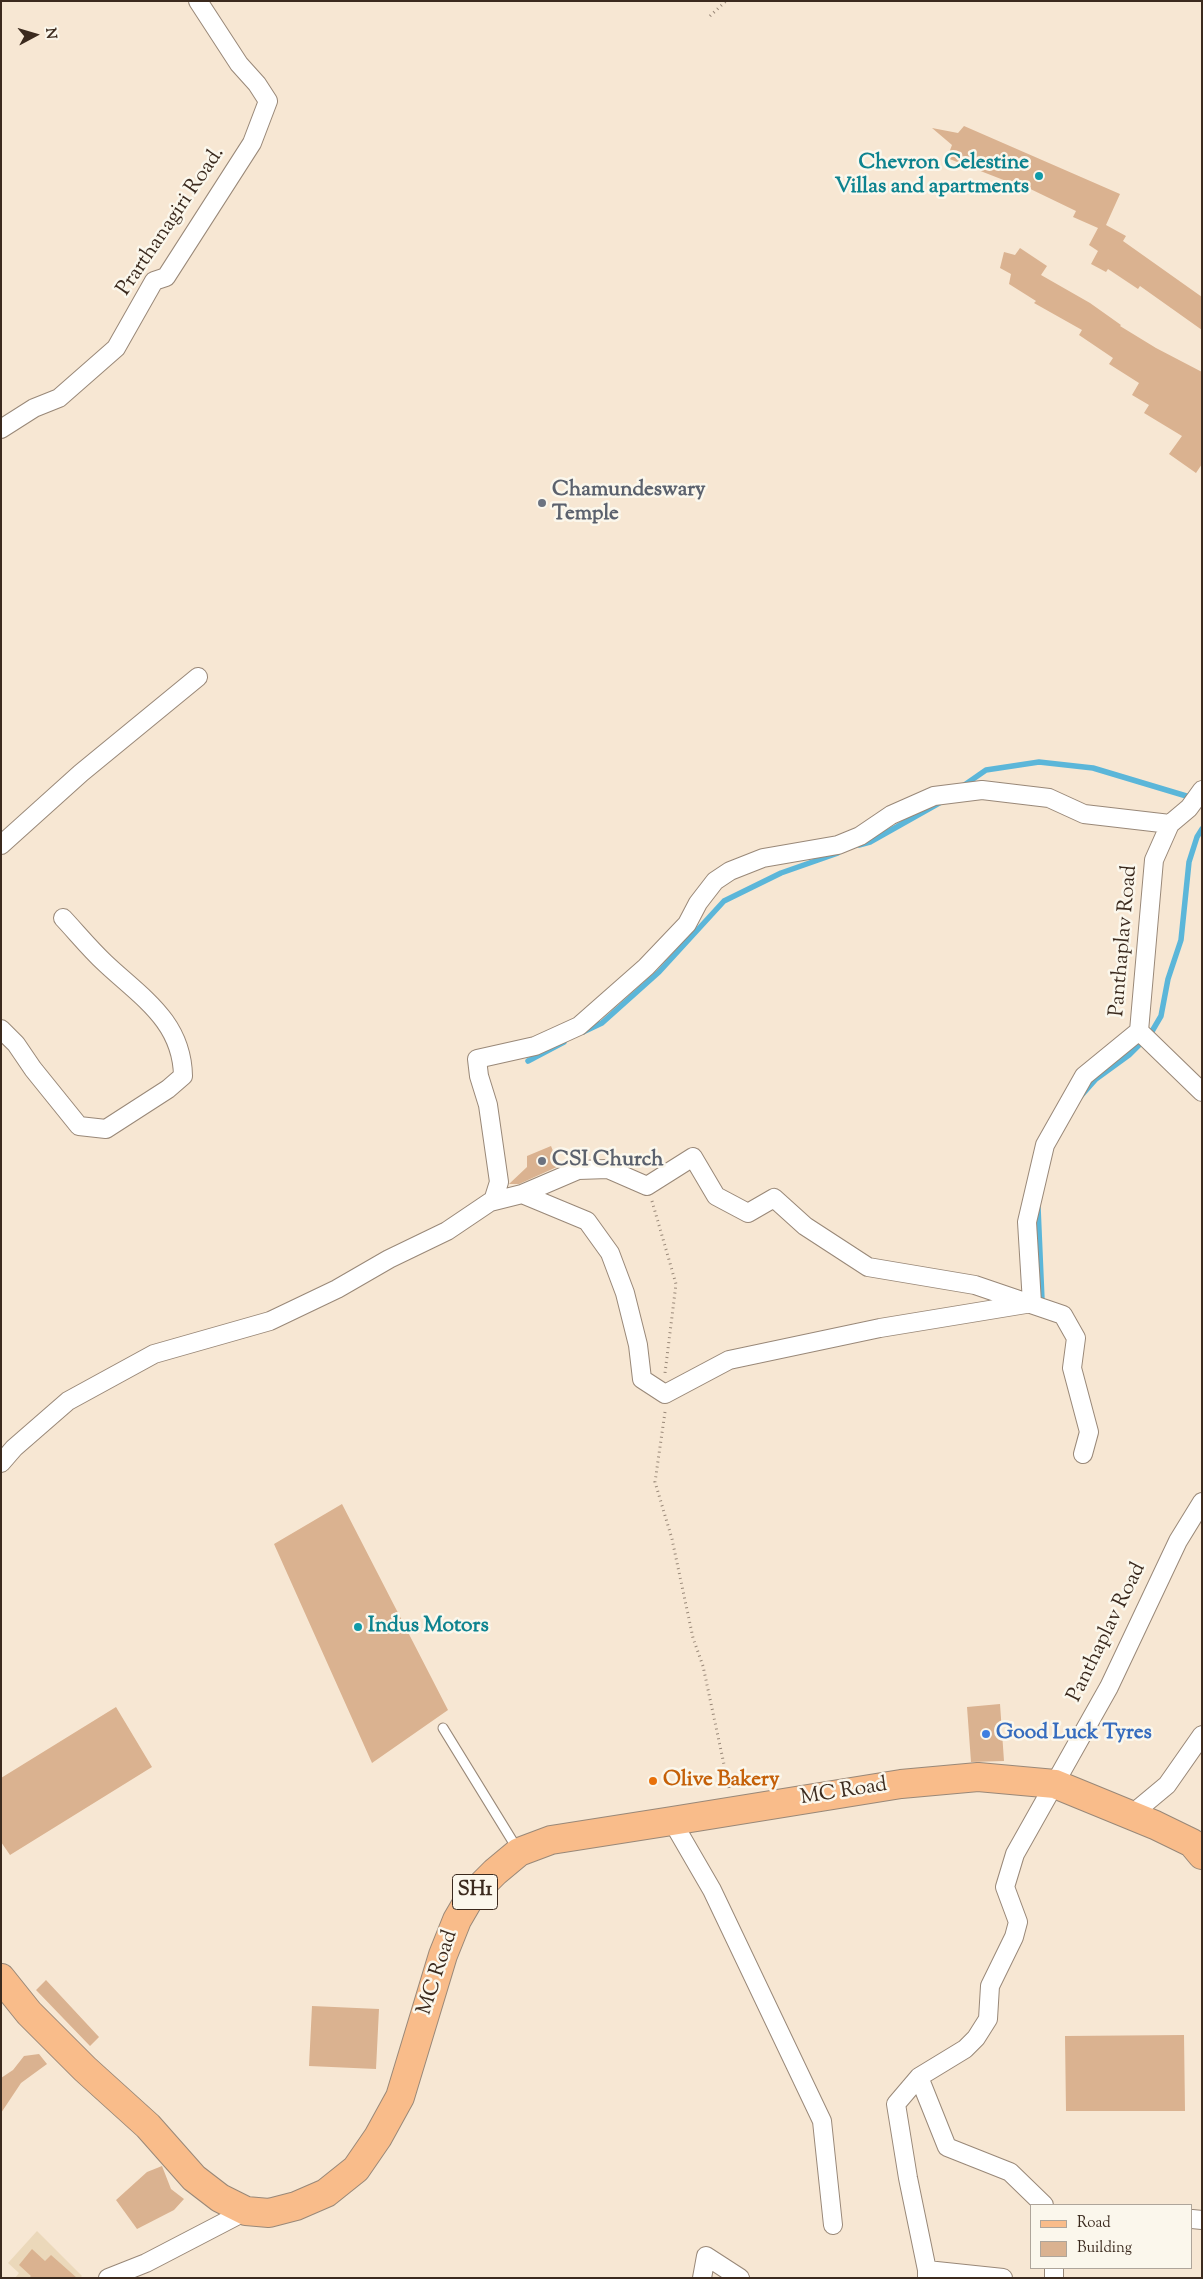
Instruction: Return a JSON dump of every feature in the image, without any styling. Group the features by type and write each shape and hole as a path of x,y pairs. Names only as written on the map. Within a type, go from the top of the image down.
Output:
{"main road":[{"name":"MC Road","path":"1,1978 29,2013 85,2069 148,2126 194,2178 220,2198 246,2211 269,2213 296,2206 326,2193 356,2169 378,2137 400,2097 443,1955 457,1920 471,1896 519,1852 551,1840 901,1784 968,1778 1056,1784 1192,1843 1202,1854"}],"street":[{"name":"Prarthanagiri Road.","path":"1,429 34,408 59,398 116,348 154,281 166,277 252,144 268,101 240,64 198,1"},
{"path":"1,845 81,773 198,677"},
{"path":"493,1201 499,1182 488,1105 479,1076 477,1059 535,1046 579,1026 646,967 687,924 698,903 715,880 730,870 764,858 838,844 860,836 891,815 934,796 982,790 1049,798 1084,814 1115,816 1170,824"},
{"name":"Panthaplav Road","path":"1139,1031 1154,860 1170,824 1189,808 1202,790"},
{"path":"1,1029 16,1044 33,1069 79,1126 106,1129 168,1090 183,1076 183,1059 174,1033 145,998 104,962 63,918"},
{"path":"1032,1303 1027,1222 1045,1145 1084,1076 1139,1031 1202,1092"},
{"path":"1,1463 68,1401 154,1354 270,1321 337,1290 389,1259 447,1231 493,1201 522,1194 578,1170 608,1169 647,1186 693,1157 716,1196 748,1213 774,1198 805,1226 868,1267 975,1285 1032,1303 1063,1316 1076,1338 1072,1368 1089,1432 1083,1454"},
{"path":"522,1194 587,1221 610,1253 625,1292 632,1319 638,1345 642,1380 665,1394 729,1360 880,1328 1032,1303"},
{"name":"Panthaplav Road","path":"927,2274 896,2104 919,2077 965,2049 976,2038 988,2019 990,1986 1014,1937 1018,1922 1006,1886 1015,1854 1109,1687 1178,1541 1202,1502"},
{"path":"1131,1815 1166,1786 1202,1735"},
{"path":"672,1821 712,1890 822,2121 833,2225"},
{"path":"919,2077 947,2147 1010,2172 1043,2204"},
{"path":"108,2278 146,2263 246,2211"},
{"path":"702,2278 706,2256 740,2278"},
{"path":"927,2274 1003,2278"}],"lane":[{"path":"443,1728 519,1852"}],"path":[{"path":"710,16 726,1"},
{"path":"647,1186 676,1284 665,1360 665,1418 655,1482 672,1539 693,1638 703,1666 734,1811"}],"shaded area":[{"path":"37,2231 82,2276 80,2278 15,2278 19,2273 8,2263"}],"building":[{"path":"964,126 1120,194 1106,225 1126,236 1123,241 1202,297 1202,330 1140,286 1138,289 1108,269 1106,272 1091,264 1098,251 1089,245 1098,228 1073,217 1076,211 1020,184 1019,186 947,158 952,145 932,128 958,133"},
{"path":"1020,248 1047,266 1041,275 1090,303 1120,326 1156,348 1202,372 1202,464 1196,473 1169,454 1182,436 1144,413 1149,405 1132,395 1139,383 1109,364 1113,358 1079,335 1082,330 1034,303 1036,301 1009,284 1011,274 1000,268 1004,252 1015,255"},
{"name":"CSI Church","path":"551,1146 559,1166 519,1184 509,1184 527,1167 527,1156"},
{"name":"Indus Motors","path":"342,1504 448,1710 372,1763 274,1544"},
{"name":"Good Luck Tyres","path":"1000,1704 1004,1761 971,1762 967,1707"},
{"path":"116,1707 152,1767 10,1855 1,1842 1,1778"},
{"path":"46,1980 99,2037 90,2046 36,1990"},
{"path":"312,2006 379,2009 376,2069 309,2066"},
{"path":"1184,2035 1185,2111 1066,2111 1065,2036"},
{"path":"39,2054 47,2064 21,2083 1,2113 1,2078 13,2070 24,2056"},
{"path":"162,2166 171,2189 184,2199 174,2210 137,2229 116,2200 147,2172"},
{"path":"32,2249 45,2261 51,2255 77,2278 29,2278 31,2276 19,2265"}],"waterway":[{"path":"963,786 986,770 1039,762 1093,768 1193,798"},
{"path":"859,845 870,842 941,802"},
{"path":"1080,1097 1096,1079 1129,1055 1151,1033 1161,1016 1168,979 1181,940 1189,862 1197,837 1202,829"},
{"path":"583,1032 602,1023 659,972 724,901 781,873 838,853"},
{"path":"528,1061 564,1042"},
{"path":"1038,1207 1042,1300"}],"place":[{"name":"Chevron Celestine Villas and apartments","path":"1039,176"},
{"name":"Chamundeswary Temple","path":"542,503"},
{"name":"CSI Church","path":"542,1161"},
{"name":"Indus Motors","path":"358,1627"},
{"name":"Good Luck Tyres","path":"986,1734"},
{"name":"Olive Bakery","path":"653,1781"}]}
